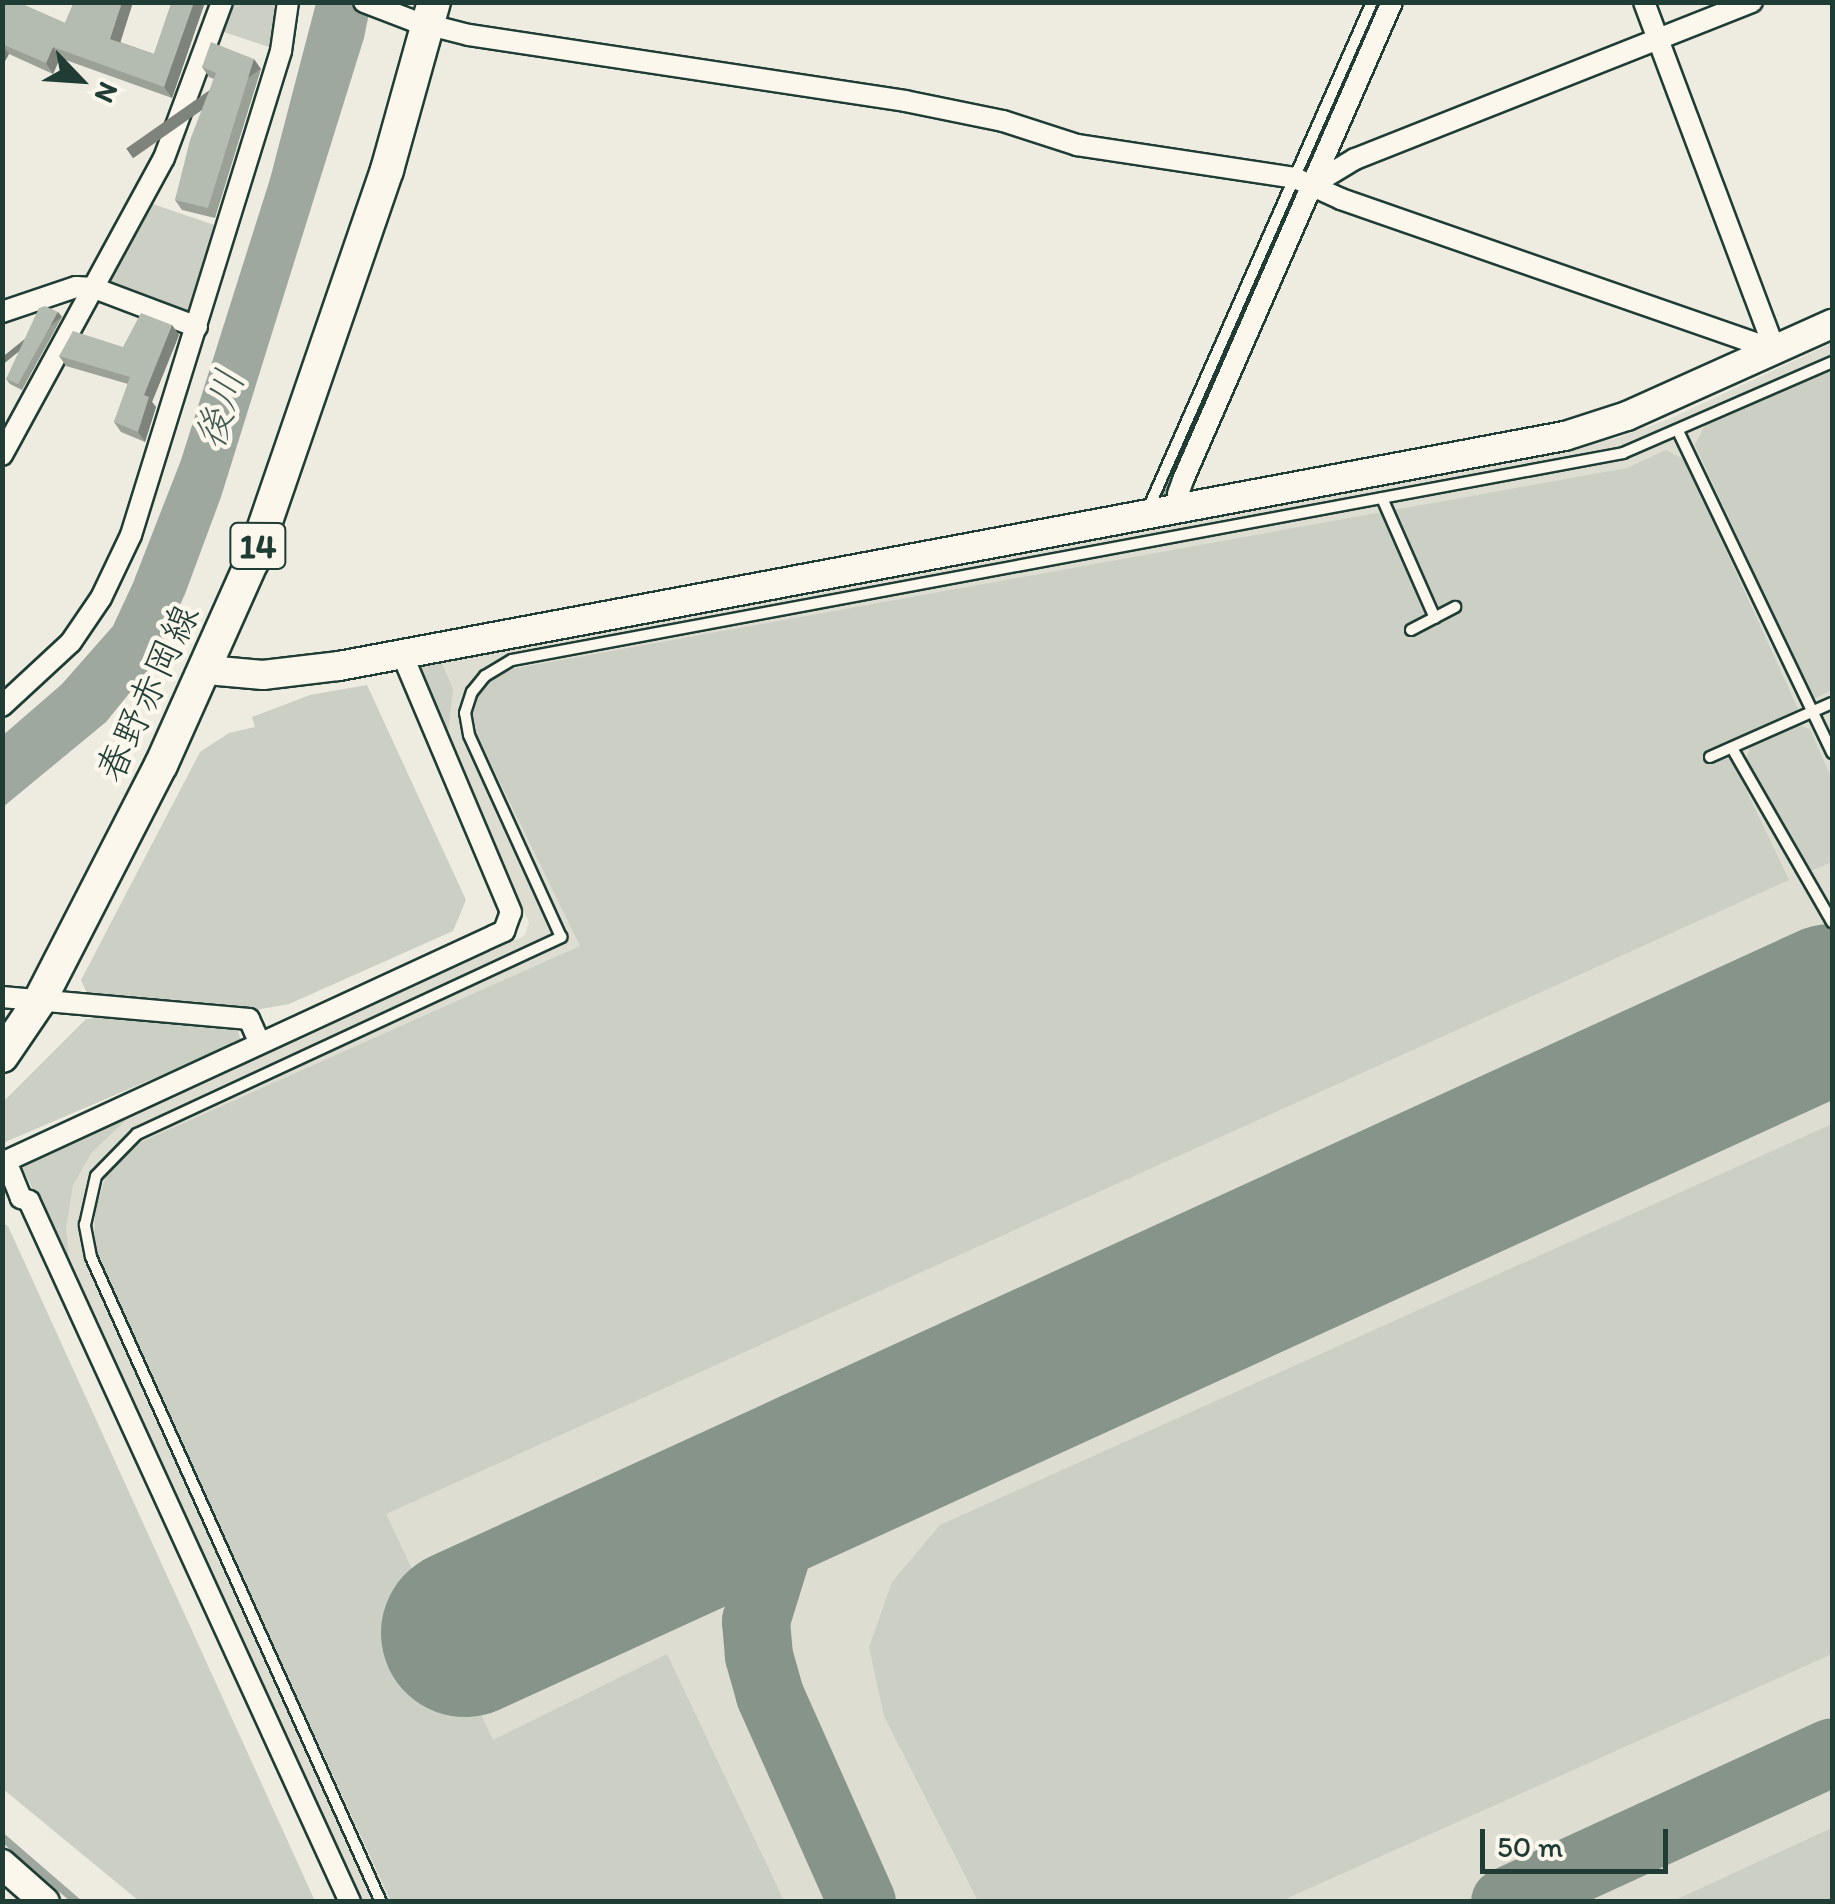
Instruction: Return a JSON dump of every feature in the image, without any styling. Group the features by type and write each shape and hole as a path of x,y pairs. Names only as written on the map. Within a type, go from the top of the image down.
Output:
{"main road":[{"name":"春野赤岡線","path":"2,1056 40,1000 207,670 283,477 387,170 431,14"}],"street":[{"path":"2,455 164,158 222,2"},
{"path":"2,706 71,642 101,598 131,535 281,51 288,2"},
{"path":"364,2 389,12 431,14 906,100 1002,120 1077,145 1304,182 1774,350"},
{"path":"1181,505 1178,494 1304,182 1392,2"},
{"path":"1644,2 1774,350"},
{"path":"1304,182 1355,158 1752,2"},
{"path":"2,312 76,287 94,288 196,327"},
{"path":"207,670 263,674 339,666 1148,511 1565,436 1626,416 1832,324"},
{"path":"350,1902 29,1201 21,1198 6,1161 259,1041 504,932 511,912 400,652"},
{"path":"2,997 249,1019 259,1041"},
{"path":"2,1864 45,1902"}],"lane":[{"path":"1148,511 1304,182 1372,2"},
{"path":"381,1902 91,1256 87,1207 96,1176 105,1163 138,1134 561,937 469,735 465,713 472,692 486,676 512,660 1623,453 1832,362"},
{"path":"1678,430 1810,713 1832,752"},
{"path":"1382,498 1434,618"},
{"path":"1411,630 1456,608"},
{"path":"1710,757 1832,703"},
{"path":"1732,748 1832,922"}],"shaded area":[{"path":"222,3 288,3 281,51 215,29"},
{"path":"141,200 226,229 197,327 94,288"},
{"path":"1832,343 1832,1901 362,1901 20,1162 524,936 529,923 416,669 423,657 1614,439 1669,419"},
{"path":"1832,365 1832,690 1813,699 1695,445 1706,423"},
{"path":"1666,450 1685,460 1798,709 1703,753 1709,763 1731,758 1789,880 386,1514 493,1740 667,1654 784,1901 391,1901 99,1267 94,1249 95,1211 106,1176 130,1147 580,946 475,731 471,714 476,693 488,680 512,669 1627,468"},
{"path":"438,654 453,689 447,740 416,669 423,657"},
{"path":"367,685 466,900 453,931 289,1004 250,1011 87,993 81,980 200,752 229,733 255,727 252,717 310,695"},
{"path":"1796,724 1810,729 1832,779 1832,862 1798,876 1746,759 1751,745"},
{"path":"124,1016 236,1024 241,1041 3,1143 3,1102 86,1019"},
{"path":"141,1106 92,1152 73,1185 66,1228 70,1271 20,1162"},
{"path":"1832,1124 1832,1654 1281,1901 978,1901 884,1716 869,1647 892,1582 940,1525"},
{"path":"2,1223 8,1226 315,1901 139,1901 3,1789"},
{"path":"1832,1828 1832,1901 1673,1901"}],"water":[{"name":"後川","path":"316,3 371,3 364,38 221,497 185,594 154,663 106,722 3,807 2,736 62,684 113,626 181,460 270,179"}],"building":[{"path":"2,2 18,2 65,23 74,2 122,2 110,39 154,54 172,2 194,2 164,87 53,47 46,63 2,44"},
{"path":"211,42 254,59 208,208 175,200 190,140 216,73 202,67"},
{"path":"45,306 58,312 18,384 6,379 39,308"},
{"path":"141,313 172,325 144,395 149,397 138,432 114,422 130,377 59,356 73,331 123,347"}],"waterway":[{"path":"1375,14 1380,2"},
{"path":"1308,166 1368,30"},
{"path":"1235,330 1296,191"},
{"path":"1173,473 1231,341"},
{"path":"1163,496 1169,482"},
{"path":"2,1837 77,1902"}],"taxiway":[{"path":"862,1902 770,1695 759,1656 756,1621 782,1537 847,1454 878,1444"},
{"path":"1505,1902 1832,1752"}],"runway":[{"path":"465,1633 1832,1008"}]}
